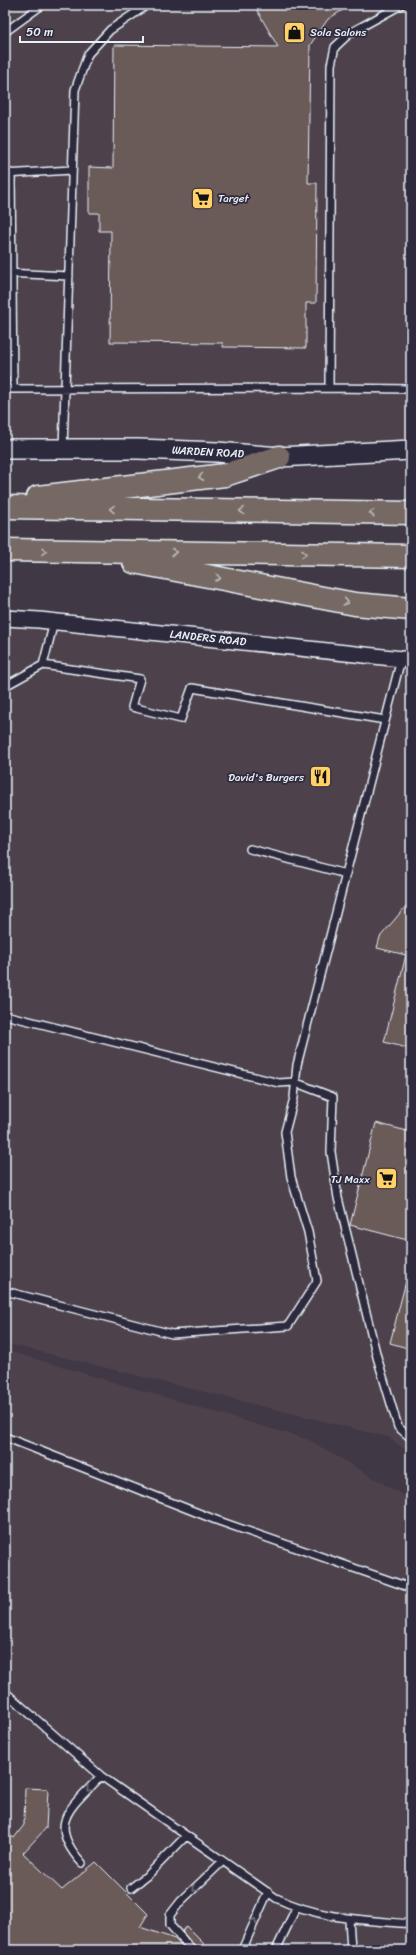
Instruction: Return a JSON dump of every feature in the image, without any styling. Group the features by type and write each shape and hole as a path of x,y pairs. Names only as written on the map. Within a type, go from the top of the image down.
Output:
{"highway":[{"path":"5,501 225,474 279,458"},
{"path":"5,507 411,513"},
{"path":"5,550 411,556"},
{"path":"84,552 355,604 411,609"}],"street":[{"name":"WARDEN ROAD","path":"5,450 138,449 217,452 279,458 411,450"},
{"name":"LANDERS ROAD","path":"5,618 406,659"}],"lane":[{"path":"5,32 42,5"},
{"path":"63,449 75,90 88,54 110,30 147,5"},
{"path":"328,388 331,65 334,47 350,33 401,5"},
{"path":"13,390 13,274 8,174 72,170"},
{"path":"5,273 69,276"},
{"path":"5,302 6,368 13,375"},
{"path":"5,389 411,388"},
{"path":"43,665 54,622"},
{"path":"5,1291 172,1334 288,1326 316,1281 308,1232 291,1176 284,1132 294,1098 294,1082 297,1065 385,720 406,659"},
{"path":"5,686 43,665 140,679 132,707 181,720 192,688 385,720"},
{"path":"250,849 346,874"},
{"path":"5,1015 280,1083 294,1082 333,1097 331,1152 338,1198 377,1358 398,1427 411,1438"},
{"path":"5,1437 216,1520 411,1588"},
{"path":"5,1692 84,1762 102,1776 268,1892 296,1908 349,1919 411,1924"},
{"path":"82,1863 69,1847 63,1828 64,1820 77,1802 102,1776"},
{"path":"131,1888 149,1874 186,1836"},
{"path":"192,1950 170,1925 170,1915 222,1861"},
{"path":"242,1950 268,1892"},
{"path":"276,1950 296,1908"},
{"path":"349,1919 351,1950"}],"shaded area":[{"path":"5,5 411,5 411,446 217,452 5,450"},
{"path":"5,625 31,626 411,669 411,1454 388,1437 5,1343"},
{"path":"5,1350 309,1440 411,1500 411,1950 5,1950"}],"building":[{"name":"Target","path":"254,5 351,5 328,19 310,45 308,183 317,183 316,303 306,303 306,348 223,347 223,343 110,342 111,231 99,231 99,213 89,213 89,167 113,168 114,45 278,47"},
{"path":"411,900 411,1049 384,1042 406,955 377,948 380,937"},
{"name":"TJ Maxx","path":"376,1123 411,1132 411,1241 350,1225"},
{"path":"406,1281 411,1281 411,1349 390,1343"},
{"path":"25,1788 48,1789 46,1828 23,1853 62,1890 96,1862 148,1914 140,1927 175,1939 185,1950 5,1950 5,1832 14,1838 24,1825"},
{"path":"186,1926 210,1950 197,1950 182,1931"}],"place":[{"name":"Sola Salons","path":"294,32"},
{"name":"Target","path":"203,198"},
{"name":"David's Burgers","path":"320,777"},
{"name":"TJ Maxx","path":"386,1179"}]}
